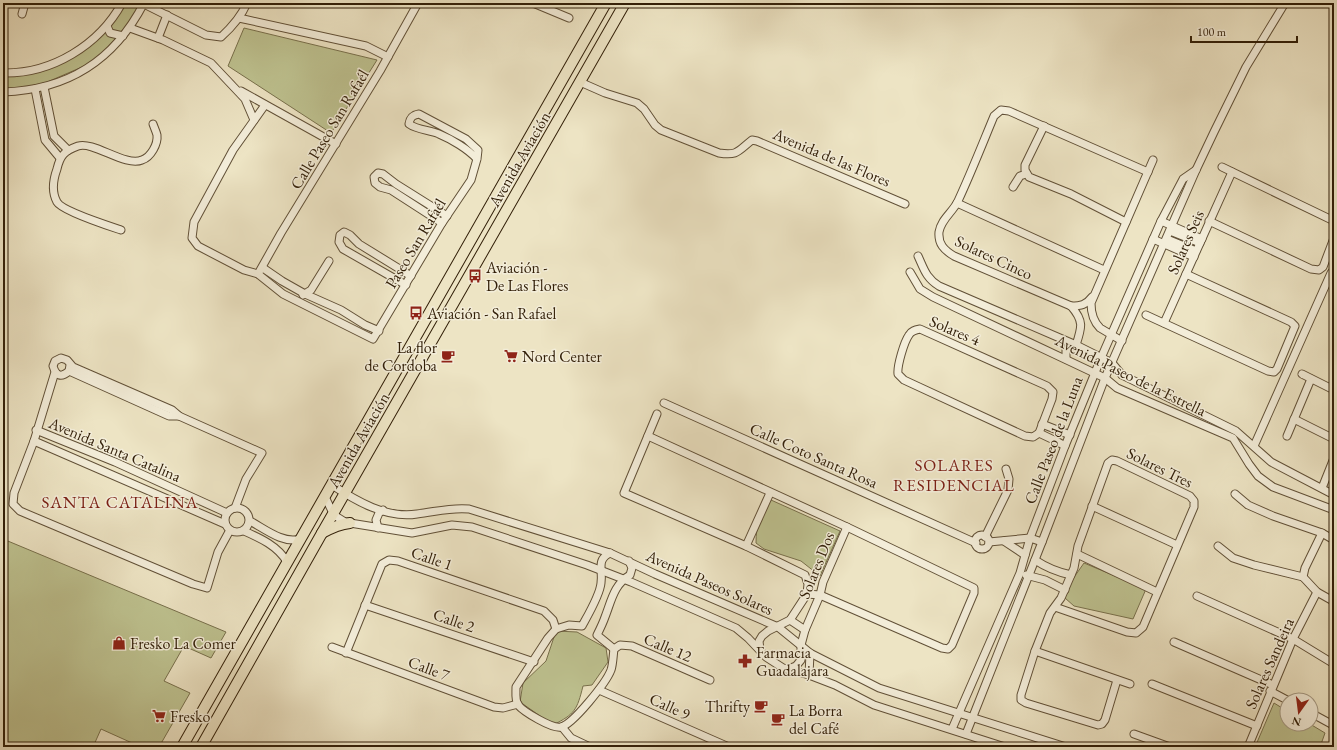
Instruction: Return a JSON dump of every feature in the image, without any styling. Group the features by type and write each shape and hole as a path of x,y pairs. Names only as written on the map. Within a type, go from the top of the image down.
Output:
{"main road":[{"name":"Avenida Aviación","path":"182,747 606,3"},
{"name":"Avenida Aviación","path":"202,746 333,513 625,3"},
{"path":"322,533 341,524 350,523"},
{"path":"260,610 273,619"}],"street":[{"path":"22,14 26,3"},
{"path":"3,72 24,71 56,63 74,54 93,40 106,26 122,3"},
{"path":"3,92 44,87 74,76 108,53 130,28 144,4 206,35 221,37 239,18 247,3"},
{"name":"Calle Paseo San Rafaél","path":"260,271 388,57 418,3"},
{"path":"533,3 569,18"},
{"name":"Calle Paseo de la Luna","path":"1275,19 1279,3"},
{"name":"Calle Paseo de la Luna","path":"966,734 1029,576 1105,378 1166,242 1196,170 1246,67 1285,3"},
{"path":"158,38 167,16"},
{"path":"239,18 366,46 388,57"},
{"path":"106,26 110,33 123,36"},
{"path":"130,28 158,38 211,62 245,99 254,120"},
{"name":"Avenida de las Flores","path":"580,82 605,93 637,103 644,109 655,125 662,130 719,153 736,153 743,149 752,140 757,141 905,204"},
{"path":"44,87 54,136 68,150"},
{"path":"234,87 336,144"},
{"path":"35,89 45,140 60,158"},
{"path":"265,105 233,150 194,222 192,238 198,246 244,270 260,271 305,294 341,310 365,325 379,331"},
{"name":"Solares Cinco","path":"1071,306 954,256 943,248 939,237 941,224 957,203 994,116 997,112 1004,110 1009,111 1148,172"},
{"path":"419,114 466,139 478,150 477,159 470,152 440,134 413,127 409,124 410,118 413,115 419,114"},
{"path":"121,230 67,209 58,203 53,192 53,181 60,158 68,150 80,145 91,147 131,161 143,160 151,153 156,145 157,136 153,124"},
{"path":"1044,126 1025,165 1026,174 1034,179 1071,194 1126,222"},
{"name":"Paseo San Rafaél","path":"294,300 374,339 442,223 471,180 477,159"},
{"path":"1071,306 1087,304 1092,297 1153,160"},
{"path":"1222,167 1334,221"},
{"name":"Calle Paseo de la Luna","path":"952,729 1020,573 1030,538 1101,358 1161,221 1183,179 1196,170"},
{"name":"Solares Seis","path":"1164,323 1232,172"},
{"path":"442,223 391,190 374,183 374,178 378,174 383,174 396,184 447,216"},
{"path":"1013,187 1020,176 1026,174"},
{"path":"957,203 1104,270"},
{"path":"1161,221 1171,229 1201,241"},
{"path":"1209,222 1312,269 1319,270 1323,267 1334,238"},
{"path":"406,285 343,249 338,242 340,235 344,232 350,235 360,244 411,276"},
{"path":"1153,239 1166,242 1195,254"},
{"name":"Avenida Paseo de la Estrella","path":"918,256 927,276 939,286 1076,345 1112,363 1122,375 1236,431 1271,462 1334,494"},
{"path":"260,271 284,294 294,300 311,290 329,261"},
{"path":"1254,446 1330,273 1334,270"},
{"name":"Avenida Paseo de la Estrella","path":"910,272 916,283 926,294 1095,373 1105,378 1117,388 1233,438"},
{"path":"1146,315 1268,371 1274,372 1277,369 1295,326 1291,322 1186,274"},
{"path":"284,294 288,285"},
{"path":"1092,297 1091,312 1100,328 1122,341"},
{"path":"966,313 972,301"},
{"path":"1066,359 1066,350 1076,345 1081,330 1080,320 1071,306"},
{"name":"Solares 4","path":"920,329 1047,386 1053,392 1052,399 1042,424 1039,433 1032,437 1025,436 904,380 898,374 897,367 909,334 914,330 920,329"},
{"path":"230,530 218,552 207,588 193,584 20,511 13,504 14,493 34,441 36,430 55,372 53,366 55,361 61,358 67,360 70,368 169,416 179,416 262,453 246,479 235,508"},
{"path":"55,372 59,375 65,375 70,368"},
{"path":"1302,374 1334,390"},
{"path":"1287,436 1311,379"},
{"name":"Calle Coto Santa Rosa","path":"664,403 976,543 978,547 982,549 988,546 987,539 1004,541 1030,538 1042,542"},
{"path":"657,414 624,492 746,546 770,493"},
{"path":"1294,419 1334,439"},
{"path":"1042,424 1070,435"},
{"name":"Avenida Santa Catalina","path":"36,430 115,462 227,513"},
{"path":"1236,431 1233,438 1258,476 1273,487 1334,510"},
{"name":"Solares 4","path":"1039,433 1065,446"},
{"name":"Solares Dos","path":"648,436 847,527 822,582 820,595 805,630 801,645"},
{"name":"Avenida Santa Catalina","path":"34,441 225,524"},
{"path":"1322,488 1334,458"},
{"name":"Solares Tres","path":"1055,607 1127,632 1136,633 1143,627 1194,507 1194,501 1190,496 1117,461 1112,460 1108,463 1078,546 1074,568 1065,590 1058,603 1050,613 1034,651 1021,695 1021,700 1026,703 1098,725 1102,724 1105,720 1117,680"},
{"path":"110,473 115,462"},
{"path":"976,543 979,537 987,539 1008,490 1009,479 1006,469"},
{"name":"Avenida Paseos Solares","path":"332,485 357,500 394,514 416,514 447,508 469,509 610,553 778,627 810,653 879,688 1066,747"},
{"path":"1235,494 1248,505 1273,516 1322,533 1334,540"},
{"path":"325,497 333,513"},
{"path":"1092,506 1177,545"},
{"path":"250,521 244,531 237,533 230,530 225,524 224,518 230,509 240,508 247,513 250,521 285,540 300,539"},
{"path":"378,528 376,520 377,516 383,510"},
{"name":"Avenida Paseos Solares","path":"333,513 341,520 350,523 412,533 452,525 472,527 602,570 736,628 766,657 776,664 835,685 874,705 1005,747"},
{"path":"806,594 820,595 942,648 948,649 952,645 974,592 974,588 847,527"},
{"path":"244,531 256,536 278,550 287,562"},
{"path":"1303,577 1305,568 1322,533"},
{"path":"1004,541 1025,555"},
{"name":"Solares Dos","path":"746,546 805,575 808,584 806,594 790,620 778,627"},
{"path":"1218,546 1234,558 1254,565 1303,577 1317,592 1334,600"},
{"path":"610,553 603,556 600,563 602,570 601,585 582,626 569,625 556,629 548,638 534,662 516,687 518,704 525,711 539,720 554,727 562,727 576,716 599,690 611,669 614,649 597,634 614,594 624,579 630,575 632,568 629,562"},
{"path":"1077,554 1157,592"},
{"name":"Calle 1","path":"346,653 382,564 389,560 398,561 544,611 553,620 556,629"},
{"path":"1035,560 1057,572 1071,575"},
{"path":"1020,573 1045,580 1065,590"},
{"name":"Solares Sandeira","path":"1248,747 1293,639 1317,592"},
{"path":"1197,596 1293,639 1334,664"},
{"name":"Calle 2","path":"365,605 534,662"},
{"path":"790,620 805,630"},
{"path":"760,650 759,641 762,636 768,631 778,627"},
{"path":"1174,642 1272,688 1279,694"},
{"name":"Calle 12","path":"614,649 620,645 632,646 710,680"},
{"path":"788,669 796,666 801,660 801,645"},
{"name":"Calle 7","path":"332,647 494,707 503,708 518,704"},
{"path":"1034,651 1130,684"},
{"path":"808,675 810,653"},
{"path":"1152,684 1257,726"},
{"name":"Calle 9","path":"599,690 729,747"},
{"path":"1319,717 1333,725 1334,728"},
{"path":"562,727 571,738 590,747"},
{"path":"1134,734 1170,747"}],"green space":[{"path":"124,3 142,3 133,18 96,61 38,86 3,89 3,74 46,69 110,27"},
{"path":"244,28 377,60 331,133 228,66"},
{"path":"771,500 840,531 820,576 801,561 764,549 756,543 759,520"},
{"path":"3,539 226,632 211,658 184,646 164,681 190,693 159,747 141,747 101,729 93,747 3,747"},
{"path":"1084,563 1146,589 1133,619 1074,606 1065,598 1070,583"},
{"path":"556,631 577,632 606,648 608,662 592,685 583,686 577,706 571,714 553,725 520,702 523,683 546,661"},
{"path":"1274,703 1279,706 1279,732 1319,732 1319,729 1325,733 1320,747 1255,747"}],"place":[{"name":"Aviación - De Las Flores","path":"475,276"},
{"name":"Aviación - San Rafael","path":"416,313"},
{"name":"La flor de Cordoba","path":"448,356"},
{"name":"Nord Center","path":"511,356"},
{"name":"Fresko La Comer","path":"119,643"},
{"name":"Farmacia Guadalajara","path":"745,661"},
{"name":"Thrifty","path":"761,706"},
{"name":"Fresko","path":"159,716"},
{"name":"La Borra del Café","path":"778,719"}],"district":[{"name":"SOLARES RESIDENCIAL","path":"954,475"},
{"name":"SANTA CATALINA","path":"120,502"}]}
